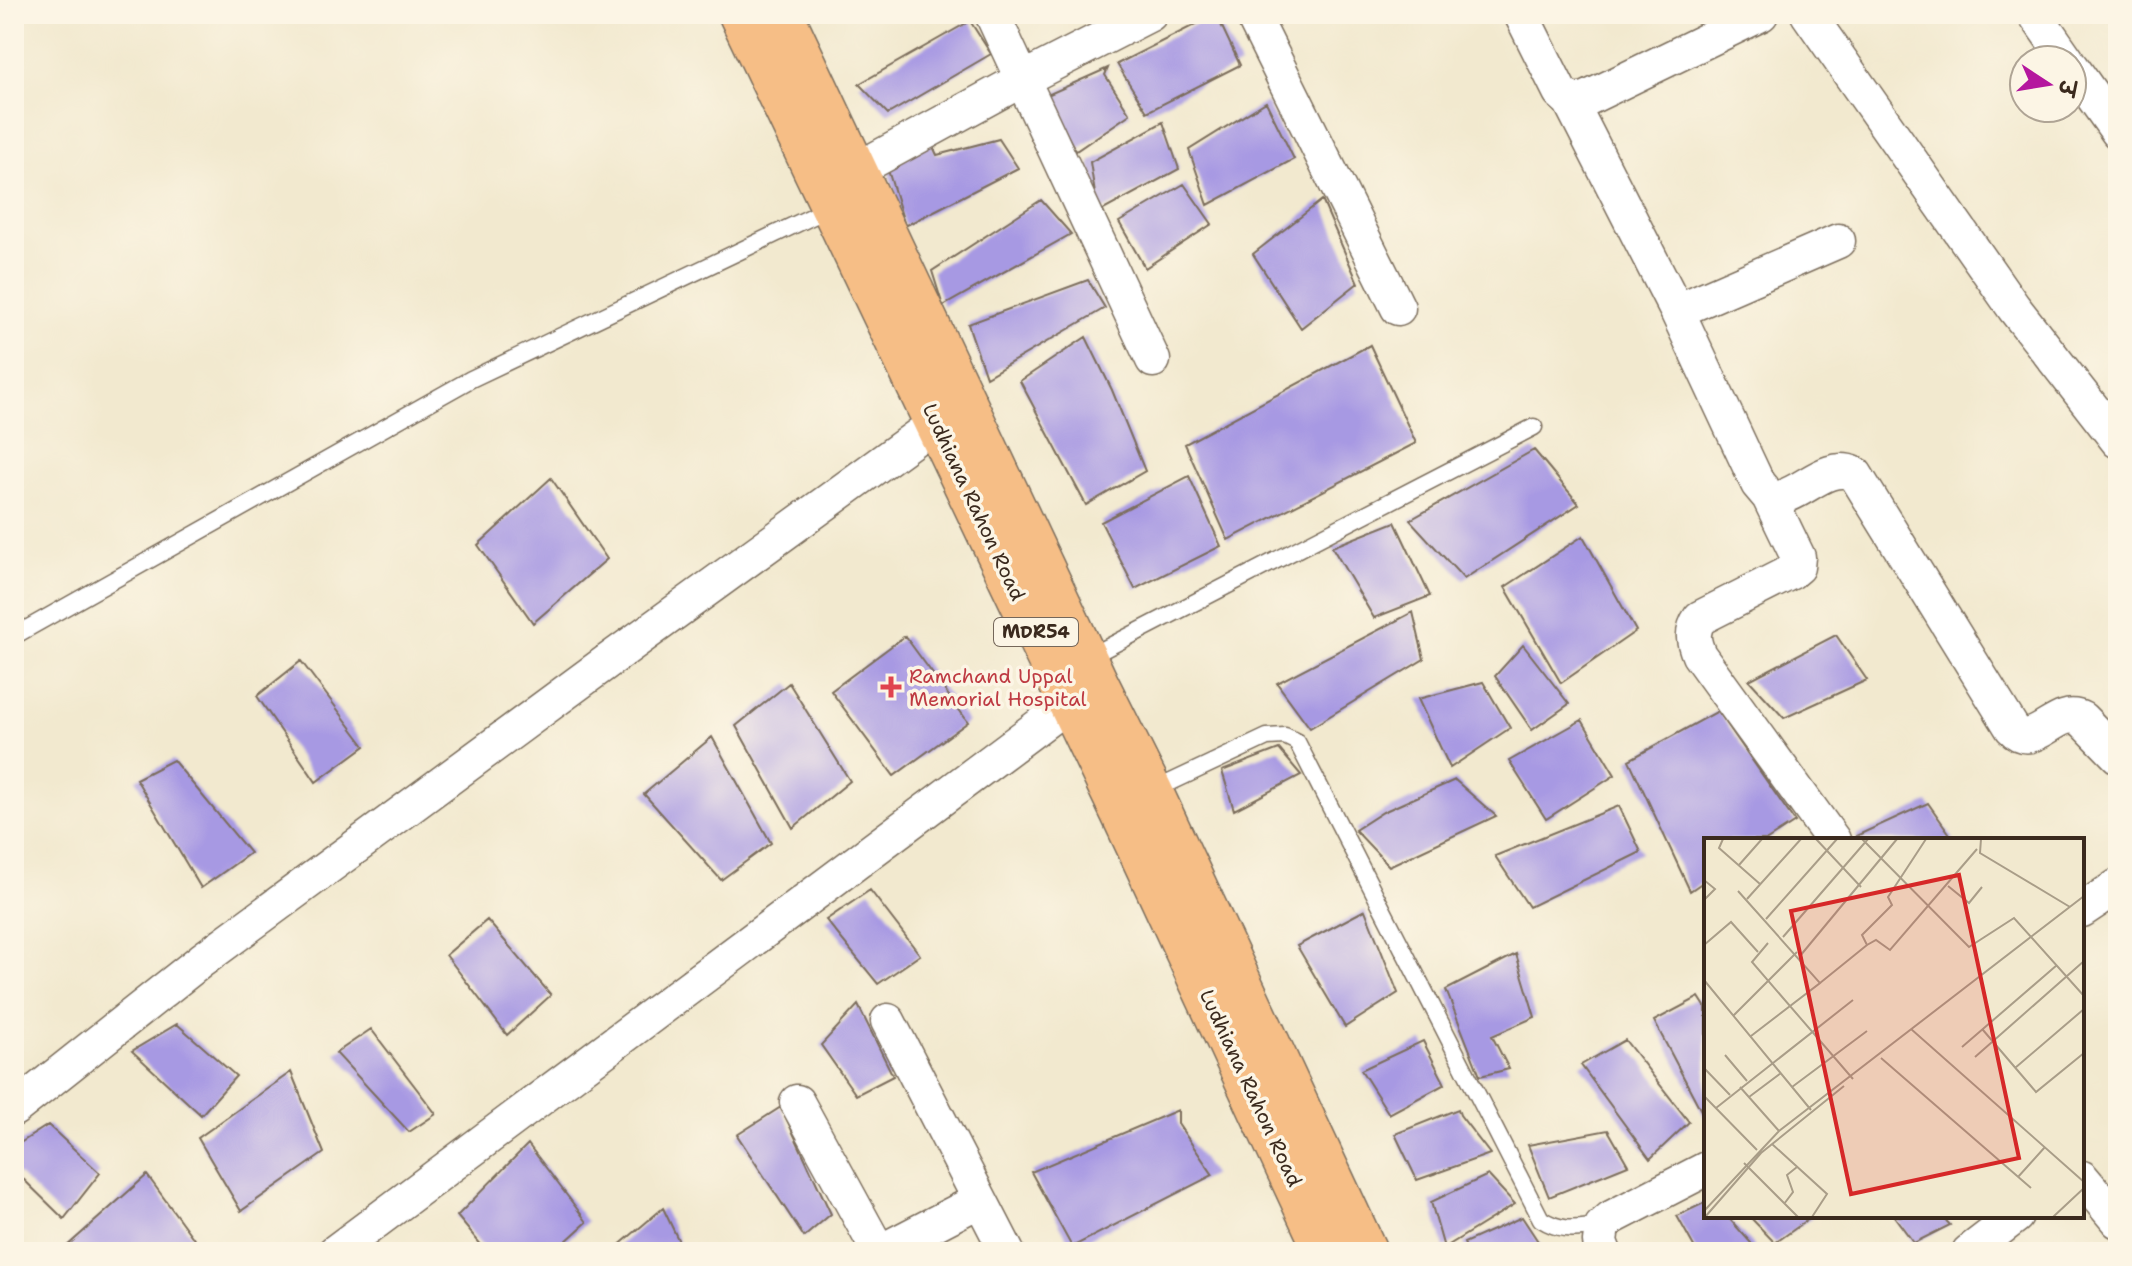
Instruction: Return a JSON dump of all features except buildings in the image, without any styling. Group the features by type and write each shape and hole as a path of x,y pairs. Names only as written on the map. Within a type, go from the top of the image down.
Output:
{"main road":[{"name":"Ludhiana Rahon Road","path":"741,14 837,188 1083,682 1327,1252"},
{"name":"Ludhiana Rahon Road","path":"781,14 837,188 936,423 1083,682 1150,791 1365,1252"}],"street":[{"path":"992,14 1153,360"},
{"path":"837,188 1023,79 1150,14"},
{"path":"1252,14 1398,308"},
{"path":"1521,14 1560,92 1570,101 1677,311 1758,484 1769,497 1798,557 1797,567 1791,572 1700,618 1694,626 1693,641 1699,655 1832,838"},
{"path":"1570,101 1586,99 1761,14"},
{"path":"1808,14 2014,308 2118,441"},
{"path":"2035,14 2056,44"},
{"path":"2088,90 2118,132"},
{"path":"1677,311 1838,241"},
{"path":"14,1109 215,950 936,423"},
{"path":"1769,497 1782,497 1826,474 1845,470 1855,474 2019,736 2026,737 2066,717 2076,716 2118,756"},
{"path":"335,1252 1083,682"},
{"path":"2084,909 2118,886"},
{"path":"888,1021 1007,1252"},
{"path":"797,1102 880,1252 980,1200"},
{"path":"1603,1239 1611,1218 1704,1170"},
{"path":"2084,1180 2118,1221"},
{"path":"1969,1252 2013,1218"}],"lane":[{"path":"14,636 471,379 837,188"},
{"path":"1083,682 1534,427"},
{"path":"1150,791 1267,737 1285,736 1297,742 1541,1219 1555,1228 1573,1229 1603,1239"}],"place":[{"name":"Ramchand Uppal Memorial Hospital","path":"891,687"}]}
